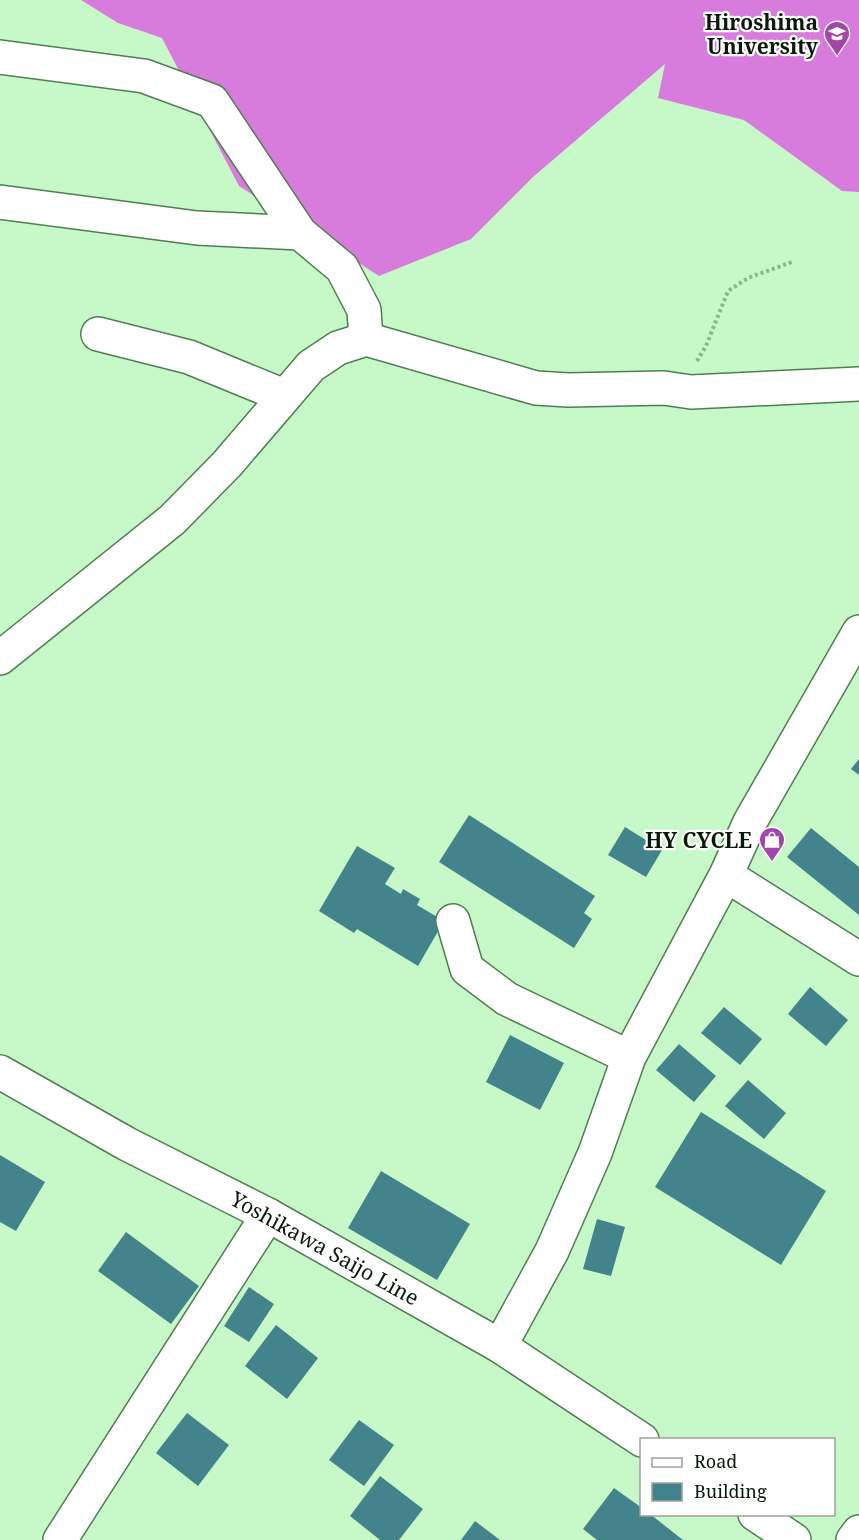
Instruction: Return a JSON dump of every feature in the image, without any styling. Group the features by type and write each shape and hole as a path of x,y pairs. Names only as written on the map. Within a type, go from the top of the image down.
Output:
{"street":[{"path":"0,57 144,76 212,101 300,232 342,268 364,310 366,339"},
{"path":"0,202 197,228 300,232"},
{"path":"98,334 189,357 284,396"},
{"path":"0,658 172,520 227,464 311,366 338,348 366,339 536,388 568,390 664,388 691,392 859,384"},
{"path":"501,1346 552,1251 595,1153 629,1057 726,875 750,822 859,632"},
{"path":"726,875 859,959"},
{"path":"453,921 467,969 507,999 629,1057"},
{"name":"Yoshikawa Saijo Line","path":"0,1072 127,1144 268,1215 501,1346 640,1439"},
{"path":"60,1540 268,1215"},
{"path":"756,1516 788,1538"},
{"path":"853,1540 859,1532"}],"path":[{"path":"680,391 706,346 728,291 748,278 792,262"}],"shaded area":[{"path":"81,0 859,0 859,192 842,191 744,120 658,98 665,64 533,177 471,239 379,276 239,186 162,38 118,23"}],"building":[{"path":"859,759 859,775 851,769"},
{"path":"469,815 595,896 584,913 592,919 574,948 439,862"},
{"path":"625,827 662,850 646,877 608,855"},
{"path":"811,828 859,867 859,915 787,857"},
{"path":"357,846 395,868 385,884 401,894 403,889 420,899 417,905 444,921 418,966 357,929 354,933 319,911"},
{"path":"810,987 848,1020 826,1046 788,1014"},
{"path":"724,1007 762,1039 740,1065 701,1033"},
{"path":"510,1035 564,1063 540,1110 486,1082"},
{"path":"679,1044 716,1076 694,1102 656,1070"},
{"path":"748,1080 786,1113 764,1139 725,1106"},
{"path":"701,1112 826,1191 781,1265 655,1187"},
{"path":"0,1155 45,1182 16,1231 0,1222"},
{"path":"381,1171 470,1224 437,1280 348,1228"},
{"path":"597,1219 625,1227 611,1276 583,1269"},
{"path":"126,1232 199,1286 171,1324 98,1271"},
{"path":"249,1287 274,1304 249,1342 224,1326"},
{"path":"276,1325 318,1358 287,1399 245,1366"},
{"path":"187,1413 229,1445 198,1486 156,1453"},
{"path":"359,1420 394,1445 364,1486 329,1460"},
{"path":"380,1476 423,1509 399,1540 380,1540 350,1516"},
{"path":"614,1488 640,1507 640,1516 653,1516 683,1540 597,1540 583,1529"},
{"path":"475,1521 500,1540 461,1540"}],"place":[{"name":"Hiroshima University","path":"837,57"},
{"name":"HY CYCLE","path":"772,863"}]}
